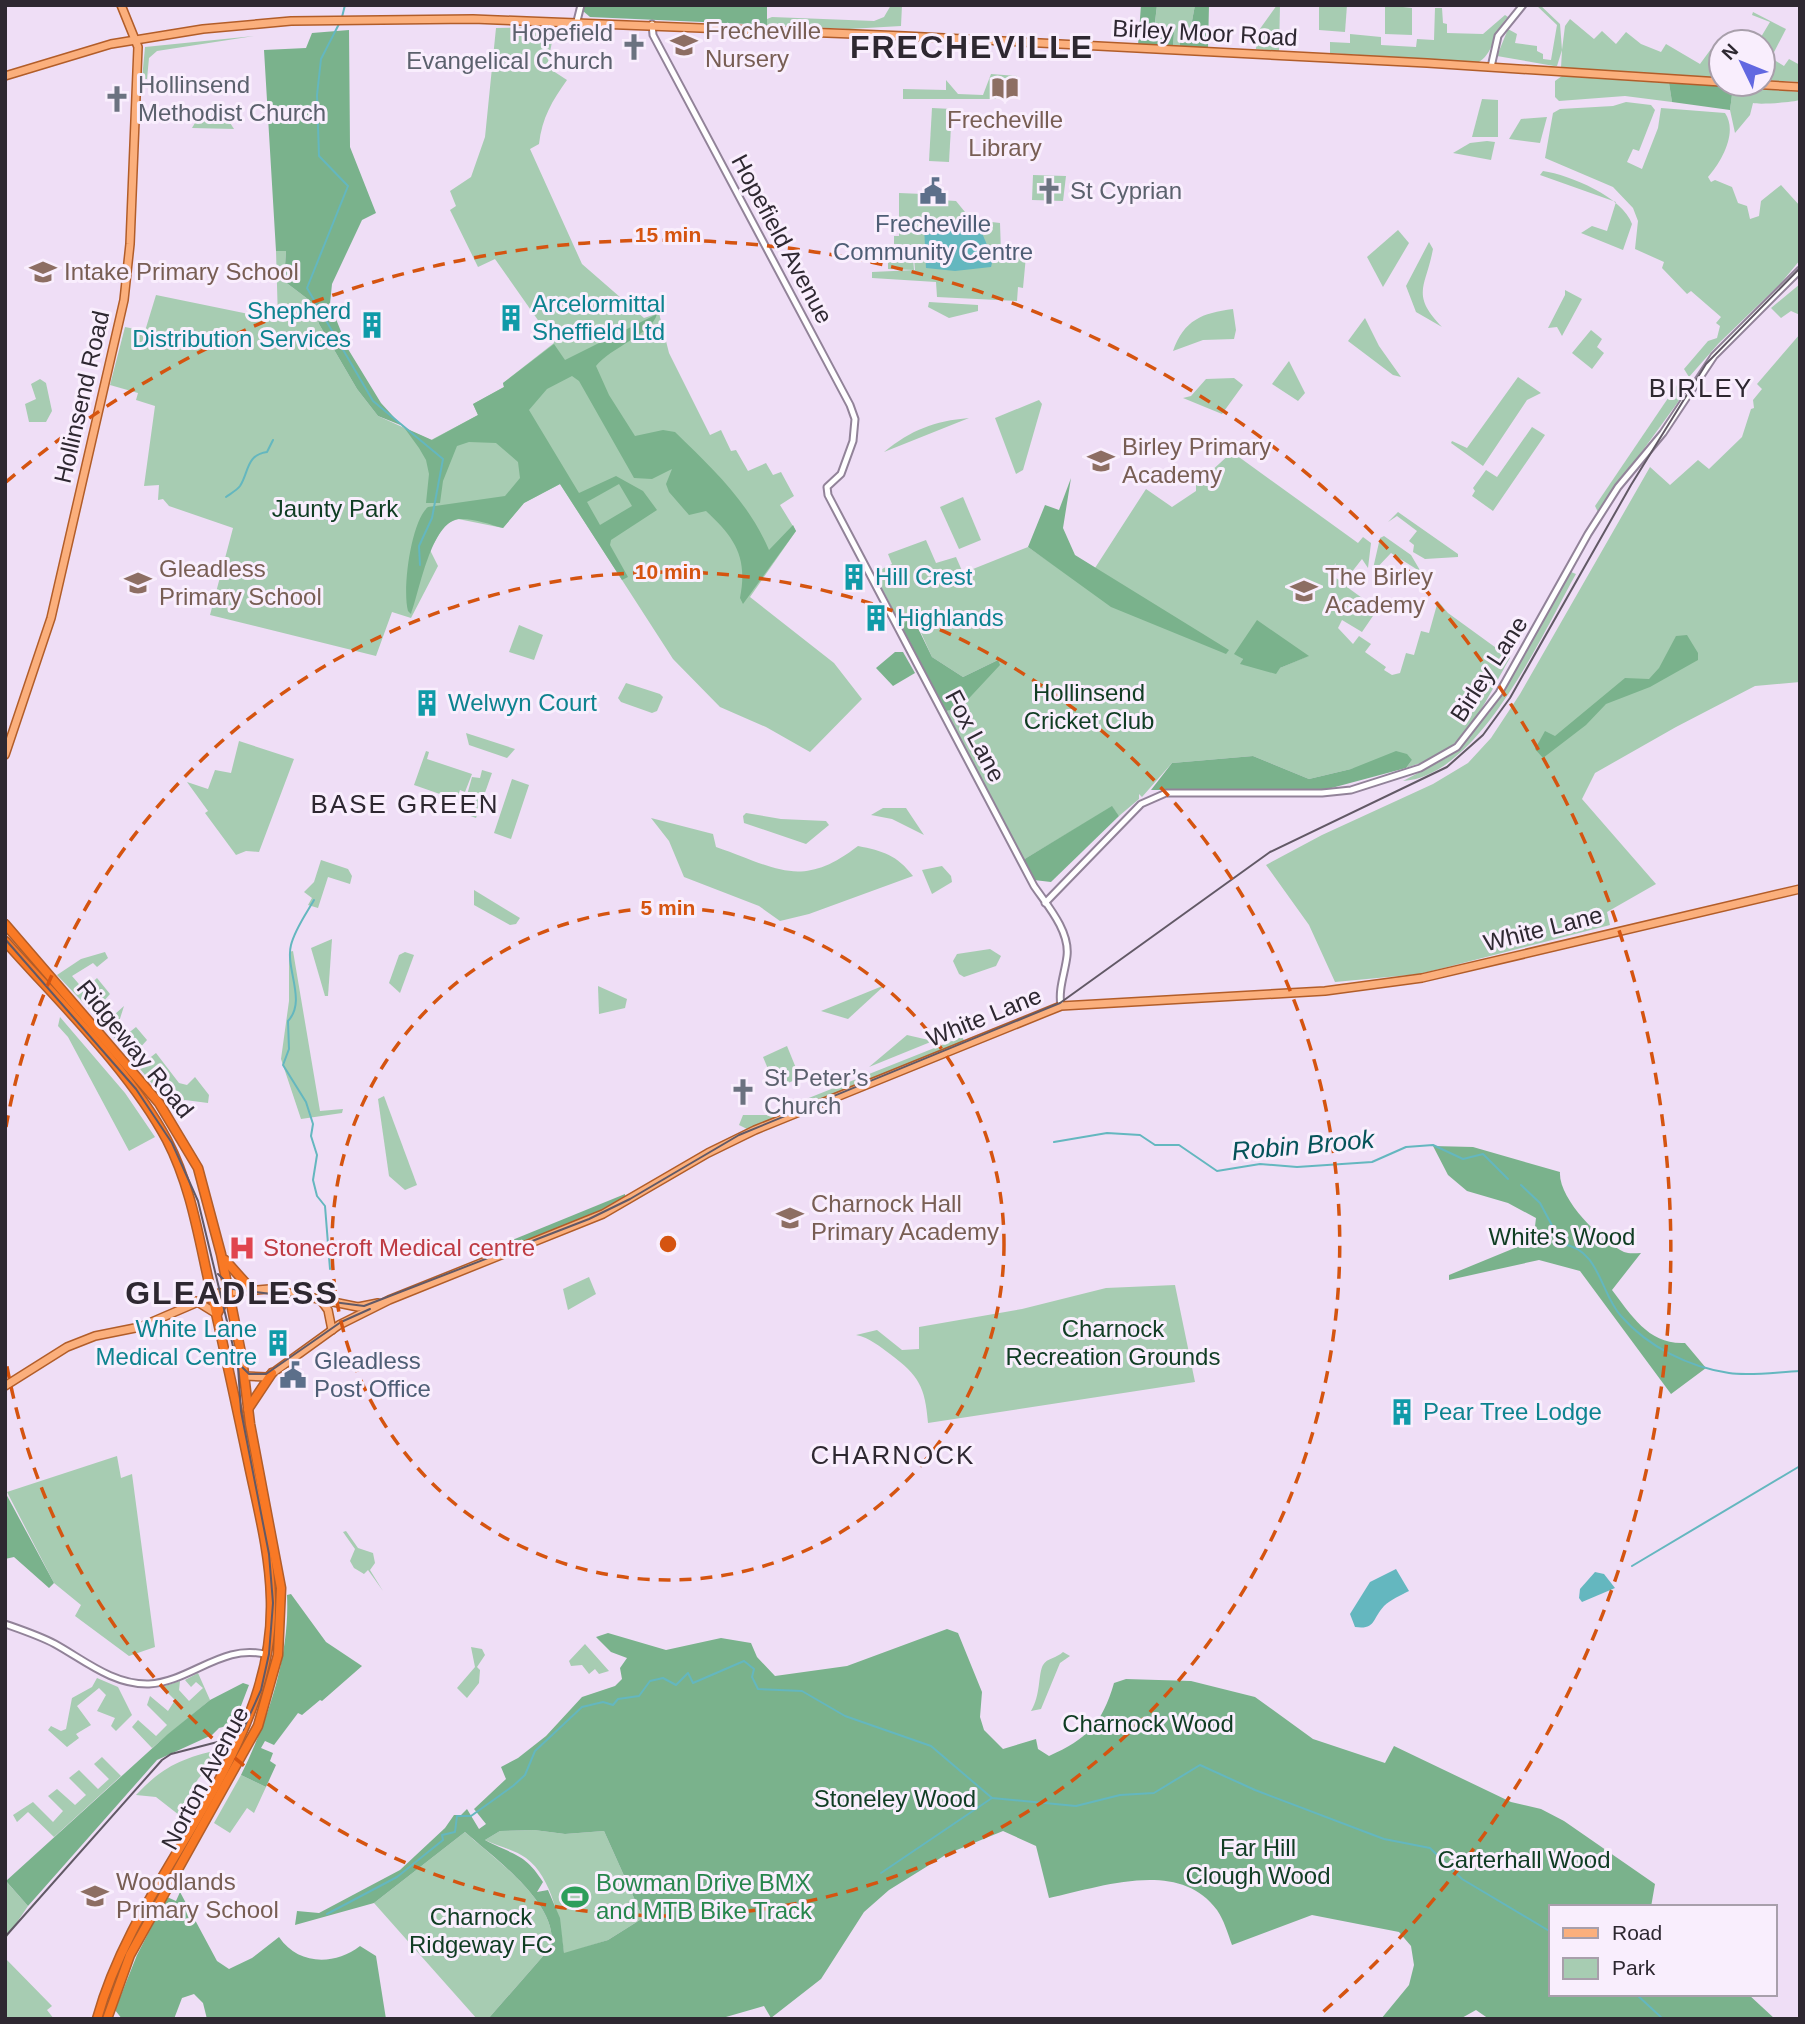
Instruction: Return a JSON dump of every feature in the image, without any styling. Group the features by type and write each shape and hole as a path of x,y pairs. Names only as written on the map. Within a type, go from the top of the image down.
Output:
{"highway":[{"name":"Ridgeway Road","path":"5,924 127,1064 174,1123 198,1168 221,1254 245,1376"},
{"name":"Ridgeway Road","path":"5,941 118,1071 161,1129 186,1187 235,1397"},
{"path":"221,1254 236,1276 250,1288"},
{"path":"217,1314 229,1291"},
{"path":"228,1362 245,1376"},
{"path":"248,1409 272,1373"},
{"name":"Norton Avenue","path":"107,2019 130,1955 254,1737 272,1685 282,1612 280,1577 248,1409 245,1376"},
{"name":"Norton Avenue","path":"97,2019 110,1976 137,1921 213,1791 243,1730 262,1653 269,1642 271,1598 267,1554 235,1397"},
{"path":"262,1653 279,1646"}],"main road":[{"path":"121,5 136,39"},
{"name":"Birley Moor Road","path":"5,76 136,39 219,27 355,20 652,24 1491,67 1707,81"},
{"name":"Hollinsend Road","path":"5,755 48,628 121,316 130,244 136,39"},
{"path":"1777,86 1800,87"},
{"name":"White Lane","path":"245,1376 257,1379 272,1373 332,1331 389,1300 603,1214 708,1153 755,1130 1061,1006 1325,991 1422,978 1800,889"},
{"path":"5,1385 67,1347 95,1336 140,1327 212,1294 250,1288 283,1291 358,1307 389,1300"},
{"path":"319,1299 328,1310 332,1331"},
{"path":"196,1301 209,1306 217,1314"}],"street":[{"path":"577,21 581,5"},
{"path":"1491,67 1498,36 1523,5"},
{"name":"Hopefield Avenue","path":"652,24 653,35 850,405 855,434 841,474 827,487"},
{"name":"Birley Lane","path":"1045,903 1142,804 1154,796 1222,791 1309,794 1345,791 1420,768 1457,747 1498,694 1588,534 1618,487 1663,433 1714,356 1800,270"},
{"name":"Fox Lane","path":"827,487 831,503 898,631 1058,924 1067,950 1060,992 1061,1006"},
{"path":"5,1625 48,1641 106,1674 147,1684 170,1679 228,1656 262,1653"}],"green space":[{"path":"584,5 767,5 767,25 590,17 583,11"},
{"path":"891,5 902,5 901,26 849,29 767,25 767,19 772,17 874,21 884,17"},
{"path":"1141,5 1157,5 1154,31 1174,32 1173,46 1138,45"},
{"path":"1157,5 1195,5 1190,32 1179,32 1180,46 1173,46 1174,32 1154,32"},
{"path":"1195,5 1209,5 1208,48 1180,46 1179,32 1190,32"},
{"path":"1277,5 1280,5 1279,51 1256,49 1257,33"},
{"path":"1319,5 1347,5 1345,32 1319,30"},
{"path":"1385,5 1412,8 1412,35 1385,34"},
{"path":"1536,5 1540,5 1560,24 1562,50 1557,66 1497,56 1508,29 1517,34 1515,43 1537,46 1543,59 1551,60 1557,25"},
{"path":"1435,8 1442,8 1447,33 1483,34 1505,15 1508,17 1487,54 1477,63 1330,53 1330,42 1350,43 1350,34 1381,37 1381,45 1416,47 1417,39 1434,40"},
{"path":"1753,12 1786,29 1777,46 1777,28 1766,28 1770,22 1752,15"},
{"path":"1570,19 1594,39 1602,31 1616,44 1626,32 1641,44 1661,52 1666,44 1700,64 1707,54 1707,77 1561,68 1565,26"},
{"name":"Jaunty Park","path":"555,27 547,67 567,80 548,110 539,144 530,149 582,264 644,318 659,313 669,353 710,435 721,430 731,451 736,450 748,471 766,463 773,475 781,472 794,496 780,505 796,531 750,597 834,663 862,699 810,752 766,727 720,707 673,659 560,484 524,503 503,528 458,519 445,524 430,550 438,566 411,618 392,612 376,656 210,615 233,528 169,506 163,499 158,500 159,485 144,486 155,406 136,400 138,393 110,385 125,327 145,331 156,295 278,320 276,251 286,251 284,281 313,303 319,324 357,389 378,416 431,440 478,415 473,404 504,387 503,383 554,343 495,259 478,267 450,210 456,206 450,191 471,177 485,137 496,28"},
{"path":"349,30 350,147 376,213 362,220 332,284 330,304 348,349 381,403 402,425 378,416 357,389 319,324 313,303 284,281 286,251 276,251 264,50 306,48 312,33"},
{"path":"254,36 157,51 149,58 147,79 142,79 145,47"},
{"path":"1789,59 1800,65 1800,82 1777,81 1777,62 1784,66"},
{"path":"991,74 1017,76 1016,93 1013,84 998,83 996,99 903,99 903,89 946,90 946,80 958,94 983,95"},
{"path":"1562,76 1669,83 1672,102 1625,96 1559,101 1555,97 1555,81"},
{"path":"1669,83 1707,85 1707,98 1732,98 1730,110 1672,102"},
{"path":"1777,90 1800,92 1800,100 1753,103 1750,115 1735,133 1730,110 1732,98 1777,98"},
{"path":"1482,99 1498,100 1498,137 1472,137"},
{"path":"1626,102 1651,105 1655,110 1639,151 1633,149 1627,162 1642,169 1658,128 1661,108 1725,113 1729,121 1729,137 1723,155 1708,177 1711,182 1715,180 1732,187 1738,203 1747,206 1750,219 1759,216 1761,201 1781,185 1800,206 1800,260 1689,377 1684,369 1708,341 1717,338 1720,326 1716,323 1721,317 1691,291 1687,294 1662,268 1664,262 1635,249 1638,221 1633,208 1613,187 1545,158 1553,113 1560,109 1613,106"},
{"path":"932,108 952,109 949,162 929,161"},
{"path":"211,112 225,115 234,129 192,128 199,116"},
{"path":"1547,117 1540,143 1509,139 1521,119"},
{"path":"1495,142 1491,160 1453,153 1470,143"},
{"path":"1543,171 1581,182 1613,201 1540,175"},
{"path":"1033,175 1066,176 1063,201 1032,200"},
{"path":"899,193 923,194 923,204 939,205 940,200 956,201 965,212 975,213 975,220 1000,223 1001,253 1026,256 1023,288 1018,287 1017,301 937,297 936,282 872,278 872,272 915,270 913,245 894,244 894,236 899,236"},
{"path":"1616,203 1632,224 1623,250 1581,233 1592,226 1607,231"},
{"path":"1398,230 1409,243 1383,287 1367,257"},
{"path":"1429,242 1433,249 1424,282 1423,298 1432,316 1442,327 1416,312 1406,286"},
{"path":"888,246 912,246 914,270 888,269"},
{"path":"1800,284 1800,315 1791,311 1781,318 1771,308"},
{"path":"1565,290 1582,299 1562,336 1557,327 1548,328"},
{"path":"929,302 978,305 978,311 949,318 928,307"},
{"path":"1233,309 1236,330 1234,339 1203,340 1173,351 1177,340 1196,320 1212,313"},
{"path":"657,314 647,328 596,366 609,395 635,436 663,430 675,432 740,501 769,550 793,525 796,531 743,604 740,598 740,560 737,549 725,530 706,511 689,515 669,492 666,484 672,469 652,479 634,478 579,381 572,376 547,389 529,410 579,493 616,476 643,491 657,510 611,540 610,545 628,577 622,580 560,484 524,503 503,528 470,519 449,523 434,544 411,614 406,601 409,556 417,526 428,507 505,496 520,478 518,462 496,443 469,442 457,446 443,481 440,503 426,503 429,474 426,460 404,427 432,440 478,415 473,404 504,387 503,383 554,344 565,360","holes":["619,484 632,506 600,525 587,502"]},
{"path":"1365,318 1379,346 1401,377 1393,375 1348,341"},
{"path":"1591,330 1602,339 1597,347 1604,353 1592,369 1572,353"},
{"path":"1800,334 1800,682 1755,686 1676,727 1595,773 1582,799 1656,884 1607,912 1610,925 1420,974 1335,982 1309,925 1266,865 1322,835 1433,784 1468,763 1491,738 1520,694 1650,467 1670,485 1698,460 1709,469 1742,437 1751,409 1754,408 1753,400 1762,389 1757,384"},
{"path":"1289,361 1305,393 1298,401 1272,384"},
{"path":"1518,377 1541,393 1527,400 1483,466 1451,443 1452,441 1467,448"},
{"path":"1234,378 1243,385 1222,414 1183,398 1191,396 1206,379"},
{"path":"40,379 46,383 52,411 46,422 29,422 25,404 36,399 31,384"},
{"path":"1681,379 1686,386 1678,402 1598,512 1595,506"},
{"path":"1039,400 1042,404 1023,470 1016,474 995,418"},
{"path":"969,418 884,452 923,428 945,421"},
{"path":"1532,427 1545,435 1493,511 1472,496 1475,491 1473,488 1486,470 1497,477"},
{"name":"Hollinsend Cricket Club","path":"1232,452 1358,543 1363,537 1371,543 1368,568 1362,559 1351,573 1361,581 1357,586 1334,570 1336,563 1327,573 1348,585 1347,587 1369,603 1366,607 1375,613 1362,632 1342,620 1338,628 1353,644 1359,636 1371,644 1365,652 1386,667 1384,670 1392,675 1400,673 1406,653 1414,655 1421,631 1429,633 1438,601 1448,613 1510,658 1473,722 1453,744 1429,760 1406,768 1412,760 1351,769 1309,779 1253,756 1172,763 1142,797 1139,794 1139,799 1119,816 1112,807 1023,860 946,711 959,709 998,660 963,677 932,657 918,626 911,628 907,622 901,625 874,573 892,564 888,554 926,540 936,563 956,557 963,573 1028,547 1071,577 1228,651 1095,568 1146,489 1172,507 1196,491 1196,485","holes":["1235,653 1308,656 1280,668 1241,664 1243,659"]},
{"path":"1071,478 1063,528 1075,555 1229,650 1226,654 1111,607 1028,547 1045,505 1059,510"},
{"path":"963,497 981,540 959,549 940,507"},
{"path":"1398,512 1458,554 1458,557 1425,559 1413,552 1414,545 1409,541 1417,531 1397,516 1388,522"},
{"path":"1384,536 1411,555 1421,572 1391,553 1372,573 1380,538"},
{"path":"1571,572 1576,574 1527,665 1483,729 1458,755 1431,773 1403,781 1450,756 1489,713"},
{"path":"1257,620 1309,656 1280,668 1276,674 1240,664 1243,659 1234,654"},
{"path":"907,621 911,628 917,626 932,657 963,677 998,660 1000,665 959,709 946,711 901,625"},
{"path":"519,625 543,635 534,660 509,652"},
{"path":"1687,635 1698,653 1698,660 1650,687 1606,704 1586,725 1543,758 1535,749 1545,731 1555,736 1625,678 1649,679 1659,668 1676,636"},
{"path":"895,652 903,652 915,673 893,686 876,668"},
{"path":"626,683 660,694 663,697 657,711 652,713 621,702 618,698"},
{"path":"466,733 515,749 507,758 469,745"},
{"path":"239,741 294,759 259,852 246,851 236,855 205,813 208,811 187,782 208,789 215,770 231,773"},
{"path":"426,751 429,752 427,759 472,774 465,792 460,790 457,800 414,785"},
{"path":"1396,751 1407,754 1412,760 1406,768 1324,790 1151,790 1172,763 1253,756 1309,779 1351,769"},
{"path":"482,770 492,773 476,818 465,814 471,797 467,795 472,777 480,778"},
{"path":"512,779 529,785 511,839 494,833"},
{"path":"1112,806 1119,816 1051,882 1034,880 1023,860"},
{"path":"883,808 906,808 924,835 892,819 871,815"},
{"path":"746,813 781,819 826,821 829,825 806,844 744,823 743,816"},
{"path":"651,818 713,834 716,847 773,868 804,871 820,868 858,846 889,855 913,876 809,914 780,921 759,906 684,877 669,841"},
{"path":"321,860 348,869 352,876 350,884 328,877 318,908 308,905 312,898 304,892 314,882"},
{"path":"942,866 951,876 952,882 932,894 922,870"},
{"path":"474,890 520,918 516,924 510,925 474,905"},
{"path":"332,939 328,996 325,996 311,948"},
{"path":"990,949 1001,956 996,966 964,977 959,974 953,961 957,954"},
{"path":"293,951 320,1111 343,1109 342,1113 301,1119 281,1059 289,1001 289,952"},
{"path":"105,952 108,958 97,967 93,963 72,976 84,990 97,978 110,994 103,1002 114,1015 124,1006 118,1025 126,1035 136,1027 147,1040 138,1050 147,1060 156,1053 179,1083 187,1085 195,1077 209,1095 208,1103 185,1100 169,1104 97,1017 57,975 81,959"},
{"path":"405,952 414,955 400,993 389,983 399,955"},
{"path":"885,985 848,1019 821,1011"},
{"path":"598,986 627,999 625,1008 599,1014"},
{"path":"60,1017 125,1093 155,1137 129,1151 68,1037 58,1026"},
{"path":"907,1035 933,1041 869,1067"},
{"path":"962,1037 965,1042 747,1129 739,1125 743,1115 766,1115"},
{"path":"787,1046 800,1078 776,1088 763,1057"},
{"path":"384,1096 417,1185 405,1190 389,1176 378,1099"},
{"name":"White's Wood","path":"1433,1146 1473,1147 1560,1172 1566,1194 1593,1229 1624,1252 1641,1253 1612,1290 1651,1334 1672,1342 1685,1343 1706,1368 1671,1394 1580,1271 1539,1260 1449,1280 1449,1275 1522,1245 1534,1235 1536,1218 1508,1203 1467,1191 1448,1175"},
{"path":"625,1194 625,1198 583,1219 489,1254 485,1251"},
{"path":"589,1277 596,1294 568,1310 563,1289"},
{"name":"Charnock Recreation Grounds","path":"1175,1285 1195,1382 928,1423 925,1400 914,1376 878,1345 856,1335 877,1330 902,1350 919,1349 919,1327 1022,1309 1106,1288"},
{"path":"117,1456 121,1478 132,1474 155,1647 129,1656 75,1616 81,1605 54,1583 7,1492"},
{"path":"5,1492 54,1583 49,1588 14,1557 5,1559"},
{"path":"346,1531 358,1548 373,1553 375,1563 370,1570 383,1591 368,1570 364,1574 354,1568 350,1561 355,1549 343,1532"},
{"path":"291,1594 326,1642 362,1666 322,1701 302,1715 298,1713 274,1745 265,1741 261,1748 273,1753 270,1761 276,1765 266,1787 241,1775 260,1732 275,1687 285,1641 287,1595"},
{"path":"947,1629 958,1633 982,1692 980,1717 984,1730 1003,1749 1036,1739 1038,1749 1049,1756 1074,1743 1091,1728 1104,1709 1114,1683 1126,1679 1191,1681 1255,1697 1313,1739 1385,1763 1394,1746 1511,1802 1541,1809 1564,1821 1655,1884 1651,1905 1549,1905 1549,1996 1750,1996 1775,2019 1489,2019 1476,2010 1460,2019 1381,2019 1409,1985 1414,1965 1411,1946 1399,1932 1312,1915 1232,1945 1217,1910 1201,1894 1182,1885 1161,1880 1138,1880 1049,1898 1036,1846 1003,1831 947,1854 889,1890 864,1912 821,1979 771,2018 764,2006 719,2019 488,2019 551,1947 551,1931 545,1915 522,1884 465,1832 374,1903 295,1925 297,1911 319,1913 400,1870 445,1828 454,1815 461,1815 467,1809 479,1829 486,1824 474,1809 506,1779 501,1767 518,1758 546,1736 582,1697 615,1686 622,1679 620,1668 627,1658 611,1652 596,1637 608,1633 666,1650 721,1638 751,1643 757,1657 775,1676 847,1666","holes":["534,1830 565,1834 604,1831 643,1918 608,1940 564,1953 560,1918 548,1890 537,1892 543,1882 524,1860 485,1840 500,1831"]},
{"path":"585,1644 609,1671 599,1674 595,1669 589,1674 582,1665 571,1666 569,1661"},
{"path":"471,1647 482,1649 485,1655 477,1667 480,1670 479,1683 467,1698 457,1688 475,1667"},
{"path":"1063,1652 1070,1656 1060,1663 1041,1709 1031,1711 1043,1665"},
{"path":"198,1673 210,1700 152,1748 132,1727 138,1720 156,1736 167,1725 147,1705 150,1696 168,1711 175,1700 162,1687 180,1681 179,1690 189,1701 203,1688 196,1682 191,1687 185,1680"},
{"path":"97,1678 118,1687 132,1715 116,1731 111,1726 115,1718 97,1711 106,1695 99,1688 77,1706 91,1725 76,1734 79,1738 67,1747 48,1730 51,1726 61,1731 66,1729 72,1698 92,1687"},
{"path":"243,1683 249,1685 234,1724 219,1728 212,1735 157,1760 28,1906 6,1881 168,1734 210,1700"},
{"path":"225,1748 198,1779 179,1815 156,1797 136,1795 166,1769 198,1755"},
{"path":"102,1757 121,1776 54,1837 28,1812 17,1822 13,1815 33,1802 53,1822 63,1811 48,1796 57,1789 75,1805 86,1795 69,1778 79,1770 98,1789 109,1779 94,1764"},
{"path":"241,1775 266,1787 254,1813 247,1808 230,1833 214,1823"},
{"path":"534,1830 565,1834 604,1831 643,1918 608,1940 564,1954 554,1902 535,1866 517,1853 485,1840 500,1831"},
{"name":"Charnock Ridgeway FC","path":"465,1832 522,1883 545,1915 551,1931 551,1947 488,2019 477,2019 374,1903"},
{"path":"5,1880 28,1906 5,1940"},
{"path":"180,1892 217,1961 229,1969 252,1958 279,1937 296,1953 317,1960 339,1957 360,1946 376,1956 386,2019 207,2019 203,2003 194,1994 182,1998 174,2019 122,2019 115,2010 137,1955 167,1897 176,1901"},
{"path":"5,1958 52,2006 47,2010 54,2019 5,2019"}],"shaded area":[{"path":"932,220 979,226 993,259 991,267 955,271 926,268 924,225"},
{"path":"1396,1569 1409,1591 1386,1604 1367,1627 1355,1627 1350,1614 1370,1582"},
{"path":"1595,1572 1604,1574 1615,1588 1582,1602 1579,1598 1580,1589"}],"waterway":[{"path":"342,17 345,5"},
{"path":"340,22 321,59 317,95 319,156 348,186 307,288 373,401 443,459 432,518 419,546 420,565"},
{"path":"226,497 240,486 252,460 267,452 273,440"},
{"path":"314,900 291,945 296,1004 288,1021 289,1049 283,1065 306,1102 313,1124 311,1136 317,1155 313,1180 317,1196 325,1206 330,1269"},
{"name":"Robin Brook","path":"1054,1142 1107,1133 1140,1135 1155,1145 1179,1145 1217,1171 1260,1164 1297,1167 1372,1162 1406,1147 1433,1145 1463,1159 1483,1154 1508,1179"},
{"name":"Robin Brook","path":"1521,1185 1540,1203 1562,1244 1575,1248 1592,1263 1621,1316 1656,1346 1684,1361 1729,1373 1800,1371"},
{"path":"1632,1566 1800,1466"},
{"path":"327,1914 397,1877 443,1840 442,1835 455,1832 457,1816 471,1816 513,1786 525,1775 535,1751 582,1707 603,1702 613,1705 618,1699 639,1696 650,1681 663,1678 676,1685 688,1673 693,1683 744,1661 754,1669 752,1677 758,1689 802,1691 845,1716 931,1746 992,1798 1076,1806 1120,1795 1154,1793 1200,1765 1255,1790 1384,1839 1430,1848 1462,1879 1549,1931"},
{"path":"881,1873 992,1798"},
{"path":"1638,1996 1663,2019"}],"tram line":[{"path":"218,1274 233,1289 364,1306 589,1219 630,1199 739,1135 1060,1003 1270,852 1447,767 1483,735 1510,698 1631,485 1706,364 1800,268"},
{"path":"5,939 136,1089 172,1143 198,1201 238,1367 241,1411 269,1554 273,1603 269,1654 261,1690 243,1730 233,1738 171,1754 162,1760 5,1937"},
{"path":"237,1362 249,1374 266,1374 341,1322 370,1309"}],"place":[{"name":"Frecheville Nursery","path":"684,45"},
{"name":"Hopefield Evangelical Church","path":"634,47"},
{"name":"Frecheville Library","path":"1005,88"},
{"name":"Hollinsend Methodist Church","path":"117,99"},
{"name":"Frecheville Community Centre","path":"933,191"},
{"name":"St Cyprian","path":"1049,191"},
{"name":"Intake Primary School","path":"43,272"},
{"name":"Arcelormittal Sheffield Ltd","path":"511,318"},
{"name":"Shepherd Distribution Services","path":"372,325"},
{"name":"Birley Primary Academy","path":"1101,461"},
{"name":"Hill Crest","path":"854,577"},
{"name":"Gleadless Primary School","path":"138,583"},
{"name":"The Birley Academy","path":"1304,591"},
{"name":"Highlands","path":"876,618"},
{"name":"Welwyn Court","path":"427,703"},
{"name":"St Peter’s Church","path":"743,1092"},
{"name":"Charnock Hall Primary Academy","path":"790,1218"},
{"name":"Stonecroft Medical centre","path":"242,1248"},
{"name":"White Lane Medical Centre","path":"278,1343"},
{"name":"Gleadless Post Office","path":"293,1375"},
{"name":"Pear Tree Lodge","path":"1402,1412"},
{"name":"Woodlands Primary School","path":"95,1896"},
{"name":"Bowman Drive BMX and MTB Bike Track","path":"575,1897"}],"district":[{"name":"FRECHEVILLE","path":"972,47"},
{"name":"BIRLEY","path":"1701,388"},
{"name":"BASE GREEN","path":"405,804"},
{"name":"GLEADLESS","path":"232,1293"},
{"name":"CHARNOCK","path":"893,1455"}],"park label":[{"name":"Charnock Wood","path":"1148,1724"},
{"name":"Stoneley Wood","path":"895,1799"},
{"name":"Carterhall Wood","path":"1524,1860"},
{"name":"Far Hill Clough Wood","path":"1258,1862"}]}
